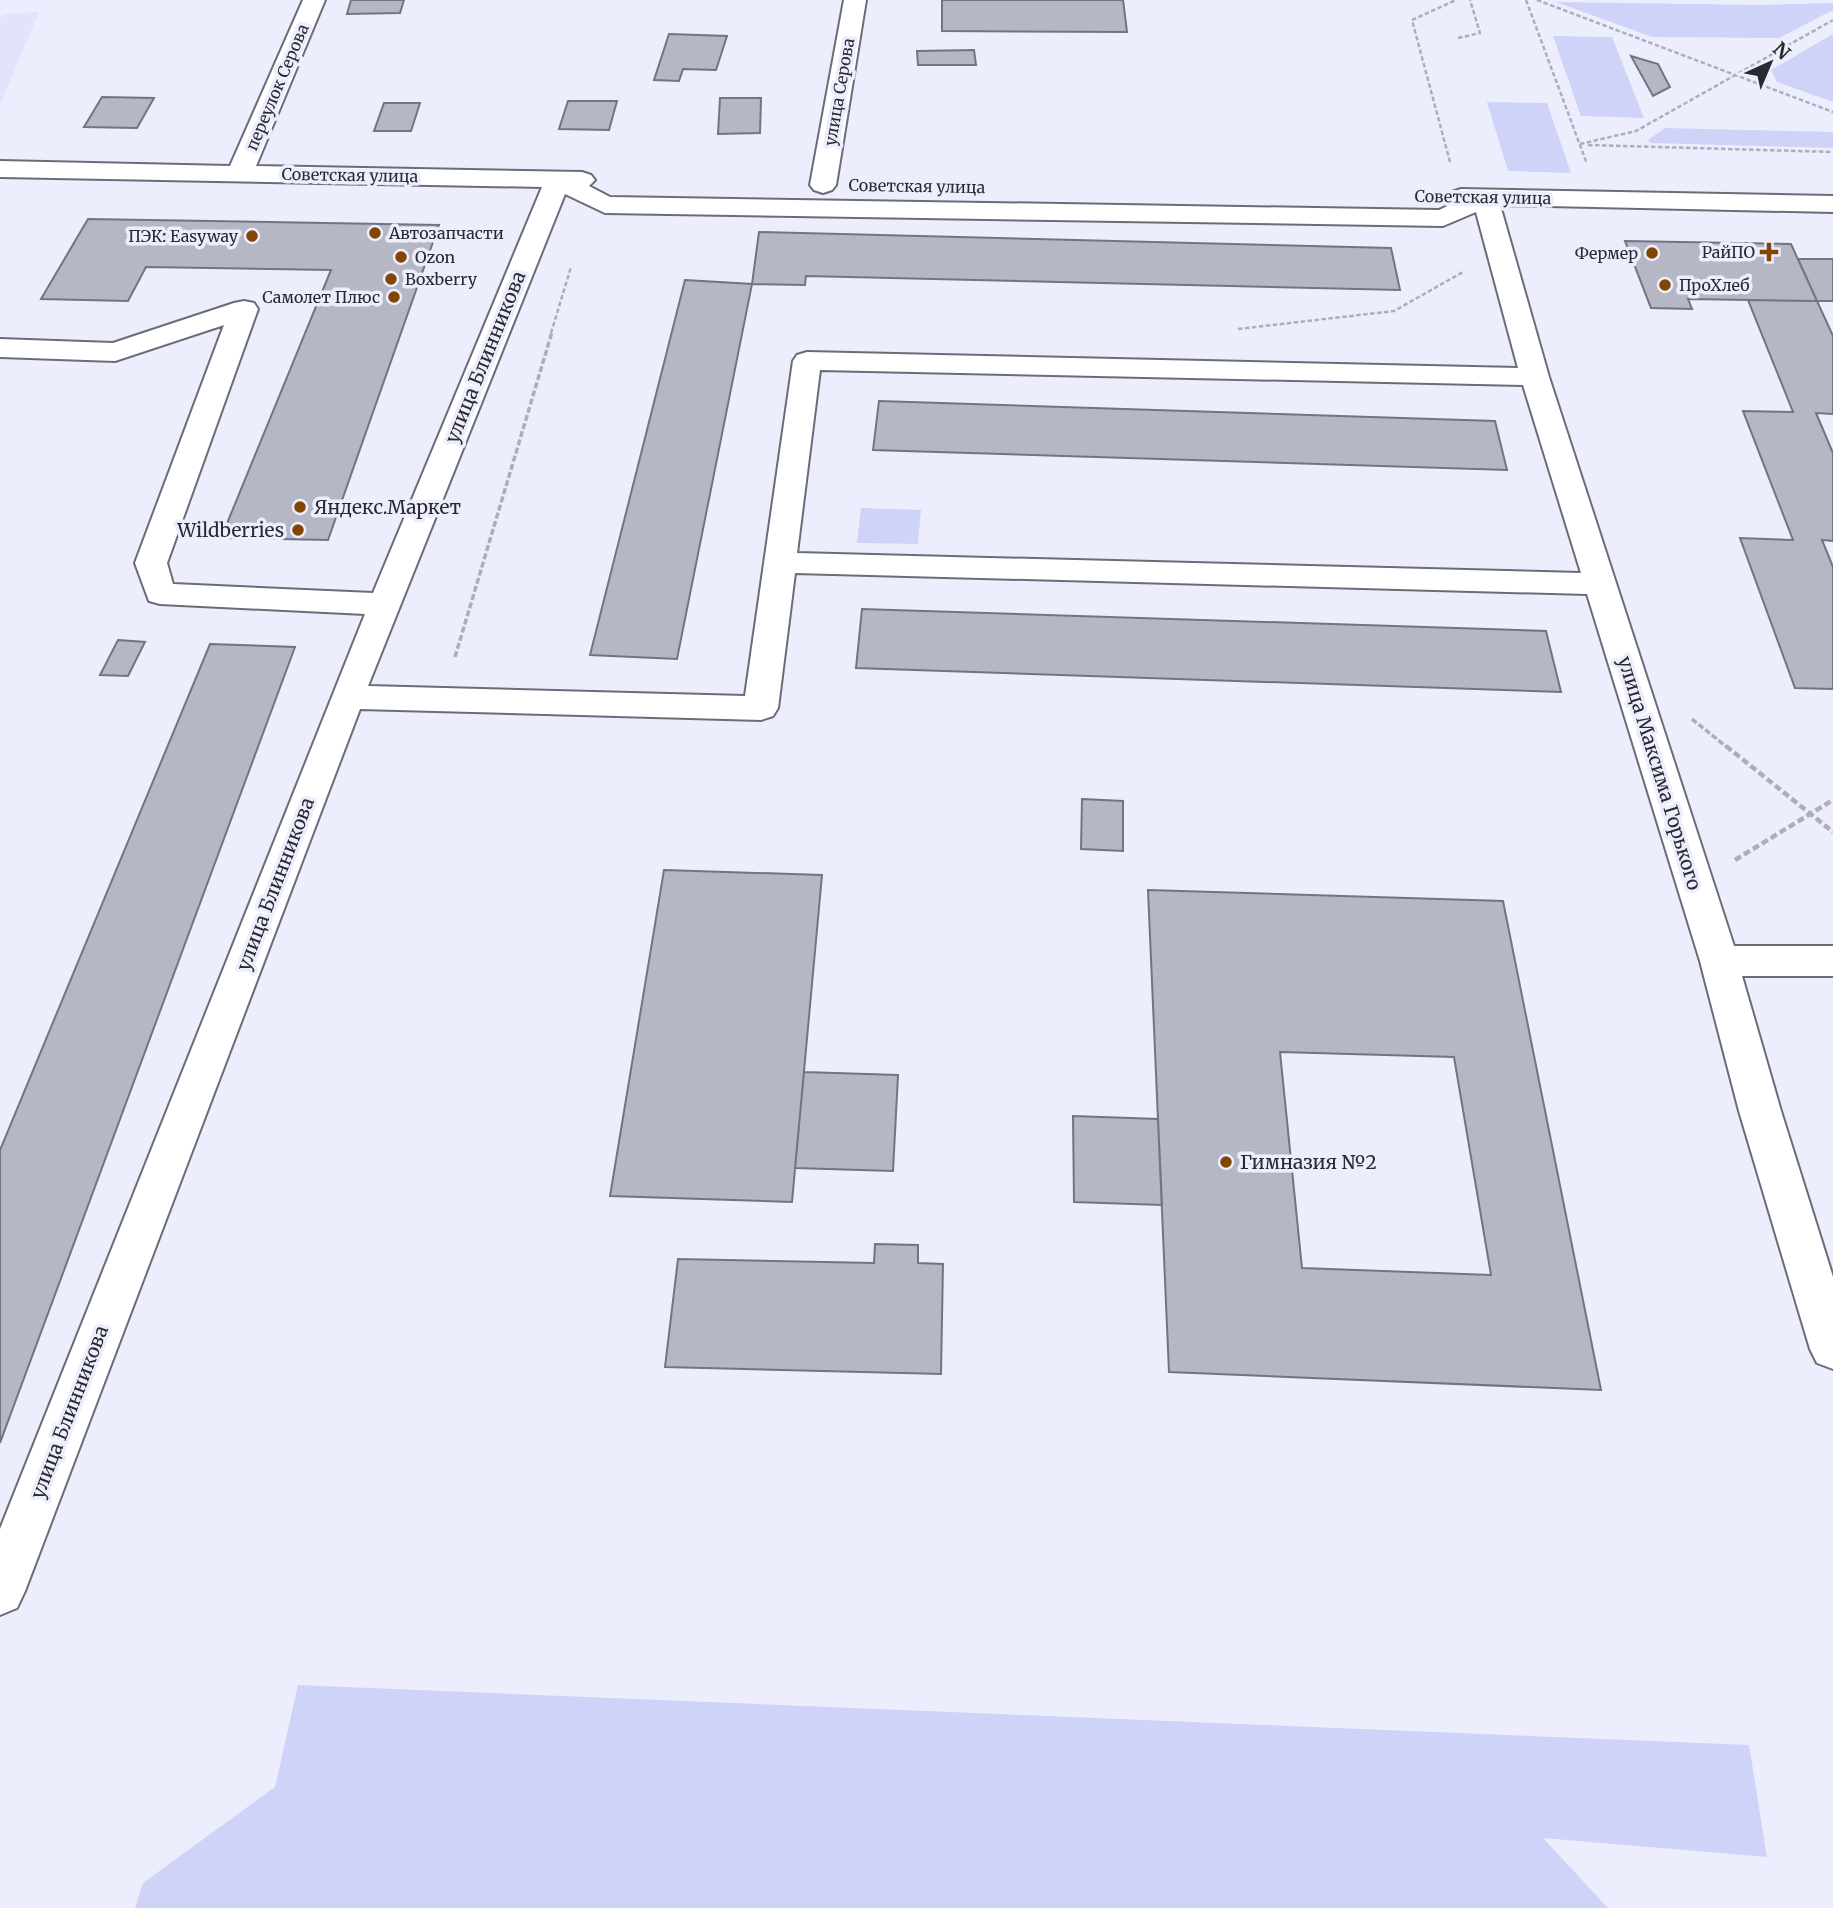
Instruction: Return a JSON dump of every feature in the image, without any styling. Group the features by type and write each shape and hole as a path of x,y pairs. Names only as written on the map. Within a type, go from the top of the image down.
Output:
{"street":[{"name":"переулок Серова","path":"240,173 314,0"},
{"name":"улица Серова","path":"823,185 855,0"},
{"name":"Советская улица","path":"0,169 614,181"},
{"path":"558,180 605,205 1443,218 1485,198"},
{"name":"улица Блинникова","path":"0,1591 9,1545 384,604 558,180"},
{"name":"Советская улица","path":"642,181 1833,204"},
{"name":"улица Максима Горького","path":"1485,198 1535,377 1719,961 1760,1111 1833,1349"},
{"path":"0,348 115,352 244,309 151,563 160,594 384,604"},
{"path":"347,697 761,708 807,361 1535,377"},
{"path":"780,564 1601,584"},
{"path":"1719,961 1833,961"}],"path":[{"path":"1450,165 1412,20 1456,0"},
{"path":"1458,38 1480,33 1469,0"},
{"path":"1526,0 1589,169"},
{"path":"1537,0 1833,112"},
{"path":"1580,144 1636,131 1833,20"},
{"path":"1580,144 1833,152"},
{"path":"442,700 574,259"},
{"path":"1233,330 1394,311 1473,266"},
{"path":"1685,713 1833,832"},
{"path":"1734,861 1833,800"}],"shaded area":[{"path":"1556,2 1760,5 1833,3 1833,10 1779,38 1652,37"},
{"path":"39,12 0,105 2,14"},
{"path":"1833,34 1833,102 1777,82 1771,70"},
{"path":"1553,36 1612,37 1644,118 1581,116"},
{"path":"1487,102 1547,103 1571,173 1508,171"},
{"path":"1665,128 1833,132 1833,148 1651,143 1648,140"},
{"path":"861,508 921,510 918,544 857,543"},
{"path":"298,1685 1749,1745 1767,1857 1543,1838 1608,1908 135,1908 143,1883 275,1787"}],"building":[{"path":"351,0 404,0 400,13 347,14"},
{"path":"942,0 1123,0 1127,32 942,31"},
{"path":"669,34 727,36 716,70 683,69 679,81 654,80"},
{"path":"974,50 976,65 918,65 917,51"},
{"path":"1631,56 1658,64 1670,87 1653,96"},
{"path":"102,97 154,98 137,128 84,127"},
{"path":"720,98 761,98 760,133 718,134"},
{"path":"568,101 617,101 609,130 559,129"},
{"path":"384,103 420,103 411,131 374,131"},
{"path":"88,219 439,225 328,540 221,538 331,270 146,267 128,301 41,299"},
{"path":"759,232 1391,248 1400,290 806,276 805,285 752,284"},
{"path":"1625,241 1791,244 1817,301 1688,299 1692,309 1651,308"},
{"path":"1798,259 1833,259 1833,301 1817,301"},
{"path":"685,280 752,284 677,659 590,655"},
{"path":"1748,300 1817,301 1833,336 1833,414 1816,413 1833,453 1833,541 1822,540 1833,567 1833,689 1795,688 1740,538 1793,540 1743,411 1793,412"},
{"path":"879,401 1495,421 1507,470 873,450"},
{"path":"862,609 1546,631 1561,692 856,668"},
{"path":"118,640 145,642 128,676 100,675"},
{"path":"210,644 295,647 0,1443 0,1150"},
{"path":"1082,799 1123,801 1123,851 1081,849"},
{"path":"664,870 822,875 792,1202 610,1196"},
{"name":"Гимназия №2","path":"1148,890 1503,901 1601,1390 1169,1372","holes":["1280,1052 1454,1057 1491,1275 1302,1268"]},
{"path":"804,1072 898,1075 893,1171 795,1168"},
{"path":"1073,1116 1158,1119 1162,1205 1074,1202"},
{"path":"875,1244 918,1245 918,1263 943,1264 941,1374 665,1367 678,1259 874,1263"}],"place":[{"name":"Автозапчасти","path":"375,233"},
{"name":"ПЭК: Easyway","path":"252,236"},
{"name":"РайПО","path":"1769,252"},
{"name":"Фермер","path":"1652,253"},
{"name":"Ozon","path":"401,257"},
{"name":"Boxberry","path":"391,279"},
{"name":"ПроХлеб","path":"1665,285"},
{"name":"Самолет Плюс","path":"394,297"},
{"name":"Яндекс.Маркет","path":"300,507"},
{"name":"Wildberries","path":"298,530"},
{"name":"Гимназия №2","path":"1226,1162"}]}
